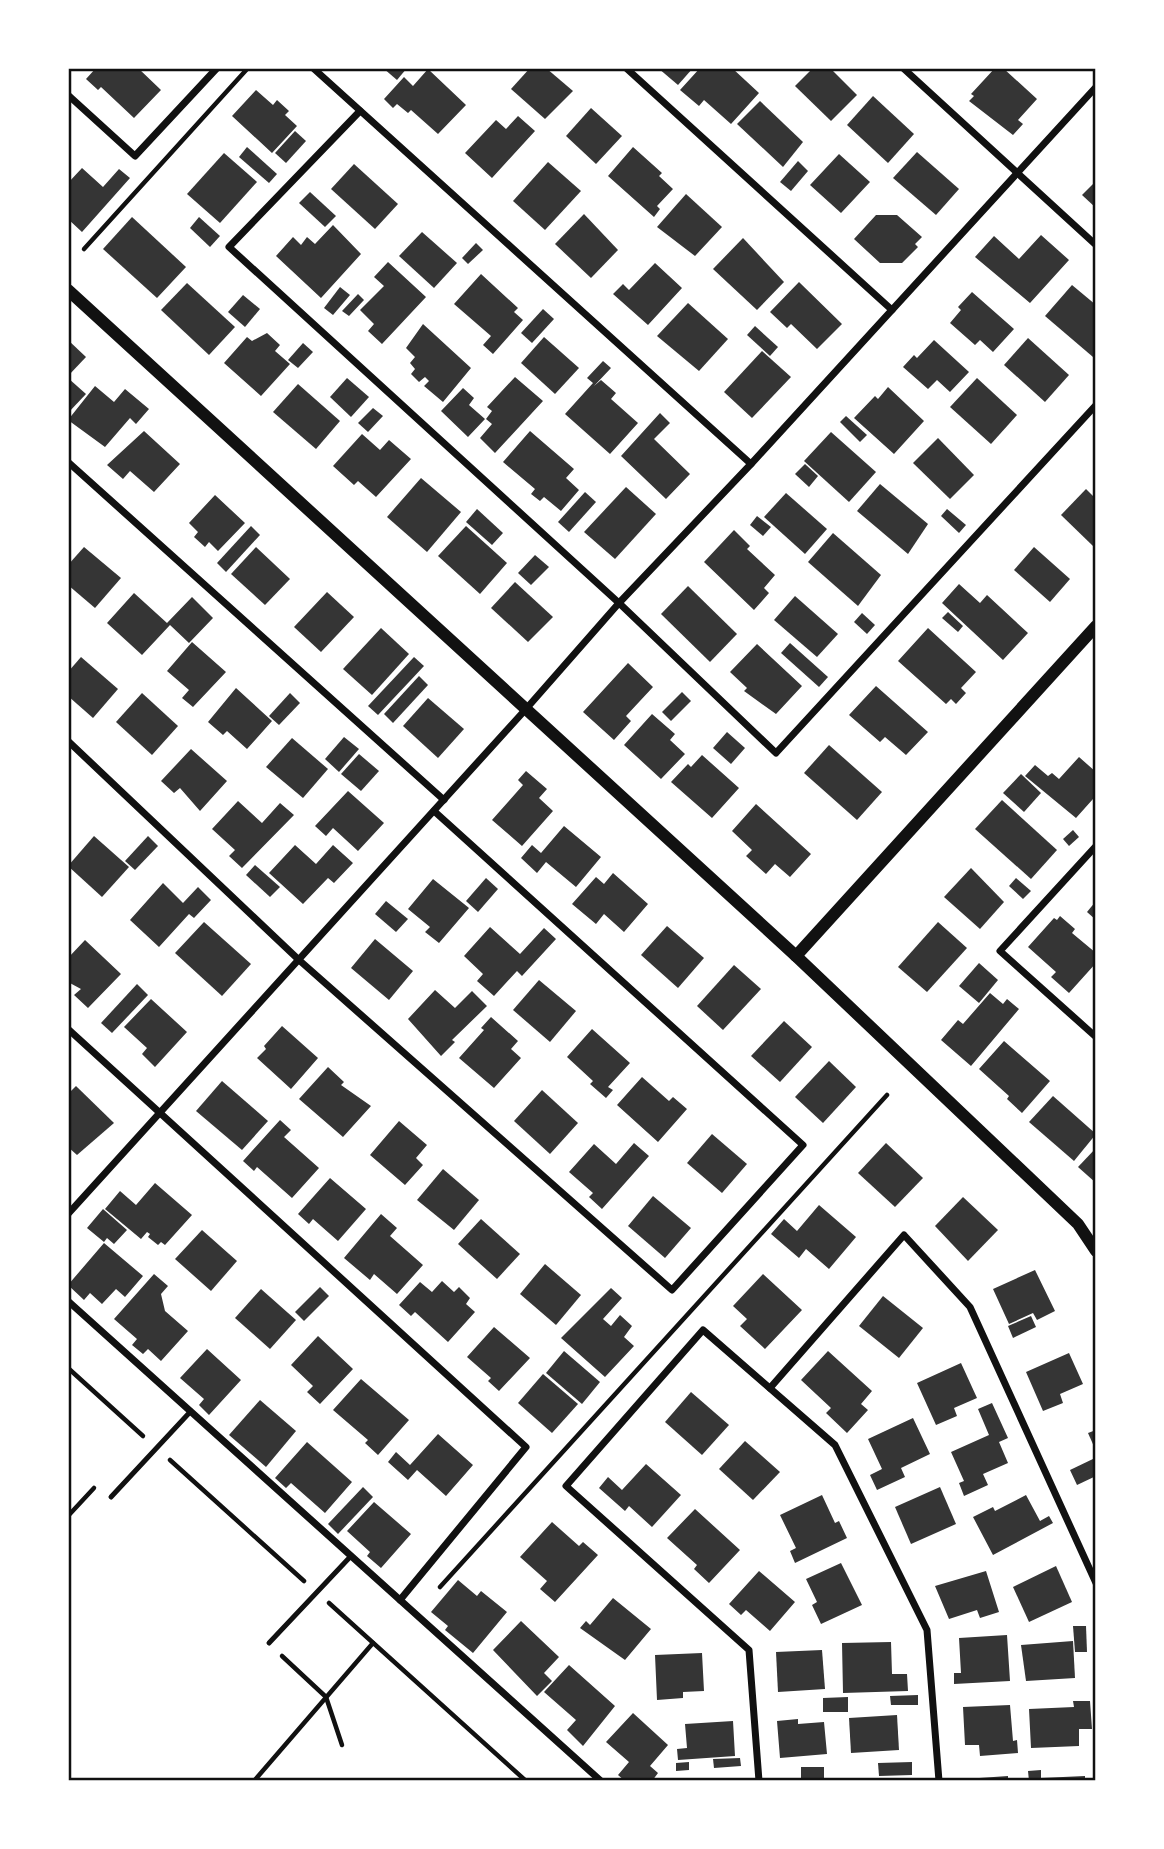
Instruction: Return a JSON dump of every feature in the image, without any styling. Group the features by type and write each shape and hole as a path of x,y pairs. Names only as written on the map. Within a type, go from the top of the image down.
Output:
{"street":[{"path":"68,95 135,156 217,68"},
{"path":"313,68 751,464"},
{"path":"626,68 892,310"},
{"path":"903,68 1096,245"},
{"path":"68,1214 619,603 751,464 1096,87"},
{"path":"360,111 229,247 619,603 776,753 1096,405"},
{"path":"68,290 796,956 1078,1224 1096,1251"},
{"path":"68,463 444,800"},
{"path":"796,956 1096,626"},
{"path":"68,741 299,960 672,1290 803,1145 434,811"},
{"path":"1096,846 1000,951 1096,1037"},
{"path":"68,1029 526,1447 400,1600"},
{"path":"770,1388 904,1234 970,1307 1096,1583"},
{"path":"68,1301 601,1781"},
{"path":"759,1781 749,1650 566,1486 703,1330 835,1445 927,1630 939,1781"}],"lane":[{"path":"111,1497 191,1411"},
{"path":"269,1643 351,1556"}],"path":[{"path":"84,249 248,68"},
{"path":"434,1593 887,1096"},
{"path":"68,1368 526,1781"},
{"path":"269,1643 326,1697 342,1745"},
{"path":"254,1781 373,1643"}],"building":[{"path":"96,68 138,68 161,90 134,118 101,87 98,90 86,79"},
{"path":"383,68 407,68 397,80"},
{"path":"530,68 546,68 573,91 545,119 511,89"},
{"path":"658,68 693,68 678,85"},
{"path":"700,68 732,68 759,93 731,124 704,100 699,106 680,90"},
{"path":"813,68 830,68 857,95 831,121 795,86"},
{"path":"995,68 1003,68 1037,99 1018,120 1023,124 1013,135 969,101 974,96 971,94"},
{"path":"428,69 466,105 438,134 411,110 408,113 397,104 393,108 384,99 404,77 413,86"},
{"path":"256,90 273,105 277,100 289,111 285,115 297,126 272,153 232,116"},
{"path":"873,96 914,134 888,163 847,125"},
{"path":"760,101 803,142 783,167 737,124"},
{"path":"591,108 622,136 596,164 566,136"},
{"path":"518,116 535,131 492,178 465,153 496,120 506,129"},
{"path":"295,131 306,141 286,163 275,153"},
{"path":"247,147 277,174 269,183 239,157"},
{"path":"633,147 662,173 659,176 673,189 657,206 660,209 654,217 608,176"},
{"path":"917,152 959,189 936,215 893,178"},
{"path":"224,153 257,182 220,223 187,194"},
{"path":"839,154 870,182 841,213 810,185"},
{"path":"798,161 808,171 791,191 780,182"},
{"path":"548,162 581,191 545,230 513,201"},
{"path":"354,164 398,204 375,229 331,189"},
{"path":"82,168 103,187 119,169 130,178 82,232 68,219 68,183"},
{"path":"1096,181 1096,208 1082,195"},
{"path":"310,192 336,216 325,227 299,203"},
{"path":"686,194 722,227 695,256 657,227"},
{"path":"584,214 618,250 591,278 555,244"},
{"path":"876,215 897,215 922,237 915,244 918,247 902,263 880,263 854,239"},
{"path":"132,217 186,267 157,298 103,249"},
{"path":"199,217 220,236 210,247 190,228"},
{"path":"333,225 361,254 321,298 276,256 293,237 301,245 307,237 315,244"},
{"path":"422,232 457,263 434,288 399,256"},
{"path":"1041,235 1069,260 1030,303 975,257 994,236 1019,259"},
{"path":"743,238 784,282 757,310 713,269"},
{"path":"476,243 483,250 468,264 462,258"},
{"path":"388,262 426,297 382,344 368,331 374,324 360,310 384,286 374,277"},
{"path":"655,263 682,288 648,325 613,294 623,284 629,290"},
{"path":"481,274 518,308 514,312 523,320 493,354 483,345 491,336 454,304"},
{"path":"799,282 842,324 817,349 791,324 787,328 770,312"},
{"path":"187,283 235,327 209,355 161,310"},
{"path":"1072,285 1096,305 1096,353 1093,357 1045,316"},
{"path":"340,287 350,295 333,315 324,308"},
{"path":"972,292 1014,329 993,352 980,340 975,345 950,323 961,310 958,307"},
{"path":"358,294 364,300 349,316 342,311"},
{"path":"243,295 260,309 245,327 228,312"},
{"path":"688,303 728,339 699,371 657,336"},
{"path":"543,309 554,319 532,343 521,333"},
{"path":"423,324 471,368 443,402 424,386 429,381 425,377 419,382 411,374 415,369 410,363 415,357 406,348"},
{"path":"755,326 778,347 770,356 747,335"},
{"path":"267,333 280,345 275,351 290,364 261,396 224,363 247,337 252,341"},
{"path":"544,337 579,368 555,394 521,363"},
{"path":"1028,338 1069,375 1045,402 1004,365"},
{"path":"68,340 86,357 68,376"},
{"path":"934,340 969,372 950,392 937,380 928,389 903,367 914,355 917,358"},
{"path":"303,343 313,352 298,368 288,360"},
{"path":"762,351 791,377 752,418 724,392"},
{"path":"603,361 611,368 594,386 601,380 616,393 611,399 638,423 610,454 565,414 593,383 587,378"},
{"path":"515,377 543,401 495,453 480,438 492,424 486,419 492,411 487,407"},
{"path":"68,378 86,394 68,413"},
{"path":"347,378 369,397 351,417 330,397"},
{"path":"977,378 1017,415 991,444 950,407"},
{"path":"298,384 340,421 316,449 273,412"},
{"path":"95,386 114,402 125,389 149,409 136,424 130,418 105,447 68,420"},
{"path":"888,387 924,421 894,454 854,418 875,396 878,399"},
{"path":"463,388 474,398 469,405 485,419 468,437 441,411"},
{"path":"373,408 383,416 368,432 358,423"},
{"path":"660,413 670,423 654,439 690,474 666,499 621,456"},
{"path":"846,416 867,435 860,442 840,422"},
{"path":"144,431 180,464 154,492 130,471 123,479 107,465"},
{"path":"530,431 574,469 566,478 579,490 561,511 544,497 540,501 531,494 535,489 503,462"},
{"path":"831,432 876,472 849,502 804,461"},
{"path":"362,434 380,450 389,440 411,459 376,497 358,481 354,485 333,466"},
{"path":"938,438 974,475 950,499 913,463"},
{"path":"805,464 818,476 809,487 795,474"},
{"path":"421,478 461,512 427,552 387,517"},
{"path":"880,484 928,524 908,554 857,511"},
{"path":"626,487 656,514 615,559 584,532"},
{"path":"1086,489 1096,499 1093,546 1061,515"},
{"path":"585,492 596,502 569,532 558,522"},
{"path":"786,493 827,529 805,554 764,517"},
{"path":"215,495 245,523 218,551 209,542 205,547 194,537 198,532 189,523"},
{"path":"477,509 503,533 492,545 466,522"},
{"path":"947,509 966,525 959,533 941,516"},
{"path":"757,516 771,527 763,536 750,525"},
{"path":"251,526 260,535 226,572 217,563"},
{"path":"466,526 507,563 480,594 438,556"},
{"path":"734,530 750,546 747,549 775,575 764,588 769,593 754,610 704,562"},
{"path":"833,533 881,575 858,606 808,562"},
{"path":"84,547 121,578 95,608 68,585 68,565"},
{"path":"256,547 290,579 265,605 231,574"},
{"path":"1034,547 1070,579 1050,602 1014,570"},
{"path":"535,555 549,567 531,585 518,573"},
{"path":"515,582 553,617 528,642 491,608"},
{"path":"959,584 980,603 987,595 1028,633 1003,660 942,603"},
{"path":"688,586 737,634 710,662 661,614"},
{"path":"327,592 354,617 321,652 294,627"},
{"path":"134,593 167,623 192,597 213,618 189,643 170,625 142,655 107,623"},
{"path":"795,596 838,634 817,657 774,620"},
{"path":"948,612 963,626 958,632 942,618"},
{"path":"862,613 875,625 867,634 854,622"},
{"path":"381,628 409,654 372,695 343,669"},
{"path":"928,628 976,672 961,688 966,693 956,704 951,699 946,704 898,661"},
{"path":"192,642 226,672 193,707 182,698 189,690 167,671"},
{"path":"790,643 828,677 819,687 781,653"},
{"path":"757,644 802,686 776,714 744,691 747,688 730,672"},
{"path":"81,657 118,689 93,718 68,696 68,672"},
{"path":"414,657 424,666 378,715 368,706"},
{"path":"628,663 653,687 626,716 631,721 614,740 583,712"},
{"path":"419,676 428,685 393,723 384,714"},
{"path":"876,686 928,732 906,755 885,737 880,742 849,715"},
{"path":"236,688 272,721 247,749 227,731 223,735 208,722"},
{"path":"682,692 691,701 671,721 662,712"},
{"path":"142,693 178,726 152,755 116,722"},
{"path":"290,693 300,703 279,725 269,716"},
{"path":"428,698 464,729 438,758 403,726"},
{"path":"652,714 675,734 670,740 685,754 661,779 624,745"},
{"path":"727,732 745,748 731,764 713,748"},
{"path":"344,737 359,749 339,772 325,759"},
{"path":"292,738 328,769 303,798 266,767"},
{"path":"829,745 882,792 857,820 804,773"},
{"path":"191,749 227,781 200,811 180,788 174,793 161,781"},
{"path":"359,754 379,771 361,791 341,774"},
{"path":"702,755 739,788 712,818 671,782 688,764 691,767"},
{"path":"1079,757 1096,772 1096,802 1093,799 1076,818 1025,776 1035,765 1048,776 1052,773 1059,779"},
{"path":"526,771 547,789 539,798 553,811 522,846 492,820 523,785 518,780"},
{"path":"1021,774 1041,793 1024,812 1003,793"},
{"path":"348,791 384,823 358,851 333,828 326,836 315,826"},
{"path":"1002,800 1057,850 1031,879 975,829"},
{"path":"238,801 262,823 280,803 294,815 242,868 229,856 235,850 212,829"},
{"path":"756,804 811,854 790,877 775,864 766,874 746,856 752,850 732,831"},
{"path":"564,826 601,857 576,887 546,862 537,873 521,858 532,845 541,853"},
{"path":"1073,830 1079,837 1069,846 1063,839"},
{"path":"94,836 129,867 102,897 68,866"},
{"path":"148,836 158,846 135,870 125,861"},
{"path":"295,845 316,864 333,845 353,863 334,883 328,878 303,904 269,873"},
{"path":"255,865 280,887 270,897 246,875"},
{"path":"971,868 1004,902 980,929 944,897"},
{"path":"613,873 648,904 624,932 604,914 596,924 572,904 596,877 604,884"},
{"path":"486,878 498,889 478,912 466,901"},
{"path":"1016,878 1031,891 1023,899 1009,886"},
{"path":"433,879 469,908 439,943 425,932 430,927 408,909"},
{"path":"163,883 183,903 198,887 211,900 194,918 189,914 159,947 130,920"},
{"path":"386,901 408,919 396,932 375,914"},
{"path":"1096,901 1096,920 1087,912"},
{"path":"1060,916 1075,929 1072,933 1096,953 1096,963 1069,993 1051,977 1056,972 1028,947 1054,918 1057,920"},
{"path":"204,922 251,964 222,996 175,953"},
{"path":"938,922 967,948 927,992 898,967"},
{"path":"667,926 704,958 678,988 641,955"},
{"path":"490,927 520,954 544,928 556,939 522,976 517,971 494,996 477,981 483,974 464,956"},
{"path":"375,939 413,971 389,1000 351,968"},
{"path":"85,940 121,974 88,1008 74,995 81,989 68,982 68,958"},
{"path":"979,963 998,980 979,1003 959,986"},
{"path":"734,965 761,989 723,1030 697,1006"},
{"path":"539,980 576,1011 550,1042 513,1010"},
{"path":"137,984 148,995 112,1033 101,1023"},
{"path":"435,990 455,1008 472,991 487,1006 452,1040 455,1042 441,1056 408,1019"},
{"path":"990,993 1003,1004 1007,999 1019,1009 971,1066 941,1040 958,1020 963,1024"},
{"path":"151,999 187,1032 155,1067 142,1054 147,1048 124,1027"},
{"path":"491,1017 518,1041 511,1049 521,1058 494,1088 459,1058 484,1030 481,1028"},
{"path":"784,1021 812,1047 780,1082 751,1056"},
{"path":"282,1026 318,1058 291,1089 257,1058"},
{"path":"592,1029 630,1063 608,1087 613,1090 606,1098 590,1084 593,1081 567,1057"},
{"path":"1004,1041 1050,1081 1022,1113 1007,1099 1009,1096 979,1069"},
{"path":"829,1061 856,1087 823,1123 795,1097"},
{"path":"328,1067 344,1082 341,1085 371,1106 343,1137 299,1099"},
{"path":"642,1077 669,1101 673,1097 687,1109 658,1142 617,1105"},
{"path":"222,1081 268,1121 242,1150 196,1111"},
{"path":"76,1086 114,1123 77,1155 68,1147 68,1094"},
{"path":"542,1090 578,1123 550,1154 514,1121"},
{"path":"1053,1096 1096,1134 1074,1161 1029,1122"},
{"path":"280,1120 291,1130 284,1137 319,1168 292,1198 257,1167 254,1171 243,1161"},
{"path":"399,1121 427,1145 416,1158 423,1165 405,1185 370,1155"},
{"path":"712,1134 747,1164 722,1193 687,1163"},
{"path":"634,1143 649,1156 602,1209 589,1197 593,1193 569,1172 594,1144 616,1164"},
{"path":"886,1143 923,1178 895,1207 858,1173"},
{"path":"1096,1148 1096,1183 1078,1167"},
{"path":"443,1169 479,1200 454,1230 417,1200"},
{"path":"330,1178 366,1209 338,1241 313,1219 309,1224 298,1214"},
{"path":"155,1183 192,1215 165,1245 161,1242 158,1245 148,1237 150,1234 147,1232 141,1239 105,1209 120,1191 136,1205"},
{"path":"653,1196 691,1228 665,1258 628,1226"},
{"path":"963,1197 998,1230 968,1261 935,1226"},
{"path":"819,1205 856,1237 829,1269 806,1249 799,1258 771,1234 784,1219 797,1231"},
{"path":"103,1209 127,1230 114,1244 107,1238 104,1242 87,1228"},
{"path":"381,1214 397,1228 390,1236 423,1265 397,1294 374,1274 370,1280 344,1258"},
{"path":"481,1219 520,1254 497,1279 458,1244"},
{"path":"202,1230 237,1261 211,1291 175,1259"},
{"path":"104,1243 143,1276 125,1297 116,1289 102,1304 90,1293 84,1300 68,1285"},
{"path":"545,1264 581,1295 556,1325 520,1294"},
{"path":"1035,1270 1055,1311 1037,1320 1033,1313 1009,1324 993,1289"},
{"path":"154,1274 168,1286 161,1294 165,1311 188,1331 161,1361 148,1349 143,1354 132,1345 137,1339 114,1319"},
{"path":"763,1274 802,1310 765,1349 740,1326 747,1319 733,1306"},
{"path":"442,1281 454,1292 459,1287 470,1298 466,1304 475,1312 448,1342 415,1312 411,1316 399,1305 420,1282 432,1292"},
{"path":"320,1287 329,1296 304,1321 295,1312"},
{"path":"611,1288 622,1298 603,1319 611,1326 620,1315 632,1326 624,1337 634,1346 605,1377 561,1338"},
{"path":"261,1289 296,1320 270,1349 235,1318"},
{"path":"883,1296 923,1328 899,1358 859,1326"},
{"path":"1031,1316 1036,1327 1013,1338 1008,1326"},
{"path":"494,1327 530,1358 499,1391 488,1381 491,1378 467,1357"},
{"path":"318,1336 353,1369 320,1404 307,1392 313,1386 291,1365"},
{"path":"207,1349 241,1380 209,1415 199,1405 204,1399 180,1378"},
{"path":"564,1351 600,1382 582,1404 546,1373"},
{"path":"828,1351 872,1391 861,1404 868,1410 847,1433 826,1413 831,1408 801,1380"},
{"path":"1069,1353 1083,1384 1060,1394 1063,1403 1043,1411 1026,1372"},
{"path":"961,1363 977,1398 954,1408 957,1416 936,1425 917,1383"},
{"path":"543,1374 578,1404 552,1433 518,1403"},
{"path":"361,1379 409,1420 378,1455 365,1443 368,1440 333,1410"},
{"path":"691,1392 729,1425 702,1455 665,1422"},
{"path":"260,1400 296,1431 266,1467 229,1435"},
{"path":"992,1403 1008,1438 999,1442 1008,1463 983,1474 988,1485 964,1496 959,1483 964,1481 951,1452 989,1435 978,1409"},
{"path":"913,1418 930,1454 901,1468 905,1477 877,1490 870,1475 882,1469 868,1439"},
{"path":"1096,1430 1096,1451 1088,1433"},
{"path":"438,1434 473,1465 446,1496 417,1470 408,1480 388,1462 396,1452 410,1465"},
{"path":"745,1441 780,1472 753,1500 719,1469"},
{"path":"307,1442 352,1482 325,1513 291,1483 286,1488 275,1478"},
{"path":"1095,1458 1096,1476 1077,1485 1070,1470"},
{"path":"646,1464 681,1495 652,1527 629,1506 625,1511 599,1488 608,1477 622,1490"},
{"path":"363,1487 373,1497 338,1534 328,1524"},
{"path":"940,1487 956,1524 911,1544 895,1507"},
{"path":"822,1495 835,1523 839,1521 847,1538 795,1563 790,1551 796,1548 780,1515"},
{"path":"1026,1495 1040,1521 1049,1516 1053,1523 993,1555 973,1517 993,1507 995,1511"},
{"path":"374,1502 411,1534 381,1568 367,1556 370,1552 347,1531"},
{"path":"695,1509 740,1550 709,1583 694,1569 697,1565 667,1538"},
{"path":"552,1522 579,1546 583,1542 598,1555 555,1602 540,1589 547,1581 520,1557"},
{"path":"841,1563 862,1605 821,1624 812,1605 817,1602 806,1579"},
{"path":"1056,1566 1072,1602 1029,1622 1013,1587"},
{"path":"759,1571 795,1602 770,1631 746,1610 741,1615 729,1604"},
{"path":"986,1571 999,1612 980,1618 977,1610 949,1619 935,1586"},
{"path":"458,1580 477,1596 481,1591 507,1612 473,1653 445,1630 448,1626 431,1612"},
{"path":"613,1598 651,1629 625,1660 580,1628 586,1621 590,1625"},
{"path":"521,1621 559,1657 544,1673 552,1681 537,1696 493,1650"},
{"path":"1073,1626 1086,1626 1087,1652 1075,1652"},
{"path":"1007,1635 1010,1681 954,1684 954,1673 961,1673 959,1638"},
{"path":"1073,1641 1075,1678 1026,1681 1021,1645"},
{"path":"891,1642 892,1674 907,1674 908,1691 843,1693 842,1643"},
{"path":"822,1650 825,1689 778,1692 776,1652"},
{"path":"702,1653 704,1691 683,1692 683,1698 657,1700 655,1655"},
{"path":"569,1665 615,1706 583,1746 567,1730 576,1720 544,1692"},
{"path":"918,1695 918,1705 891,1705 890,1696"},
{"path":"848,1697 848,1712 823,1712 823,1698"},
{"path":"1073,1701 1090,1701 1092,1729 1079,1729 1079,1746 1031,1748 1029,1709 1074,1707"},
{"path":"1010,1705 1013,1741 1017,1740 1018,1753 980,1756 979,1745 965,1745 963,1707"},
{"path":"633,1713 668,1745 650,1766 658,1773 652,1781 625,1781 618,1775 629,1762 606,1742"},
{"path":"897,1715 899,1750 851,1753 849,1718"},
{"path":"798,1719 798,1724 824,1722 827,1754 780,1758 777,1721"},
{"path":"733,1721 735,1756 678,1760 677,1749 687,1748 685,1724"},
{"path":"740,1758 741,1766 714,1768 713,1759"},
{"path":"689,1762 689,1770 676,1771 676,1763"},
{"path":"912,1762 912,1775 879,1776 878,1763"},
{"path":"801,1767 824,1767 824,1779 801,1779"},
{"path":"1041,1770 1041,1778 1085,1776 1085,1781 1029,1781 1028,1771"},
{"path":"1008,1776 1008,1781 965,1781 965,1779"}]}
